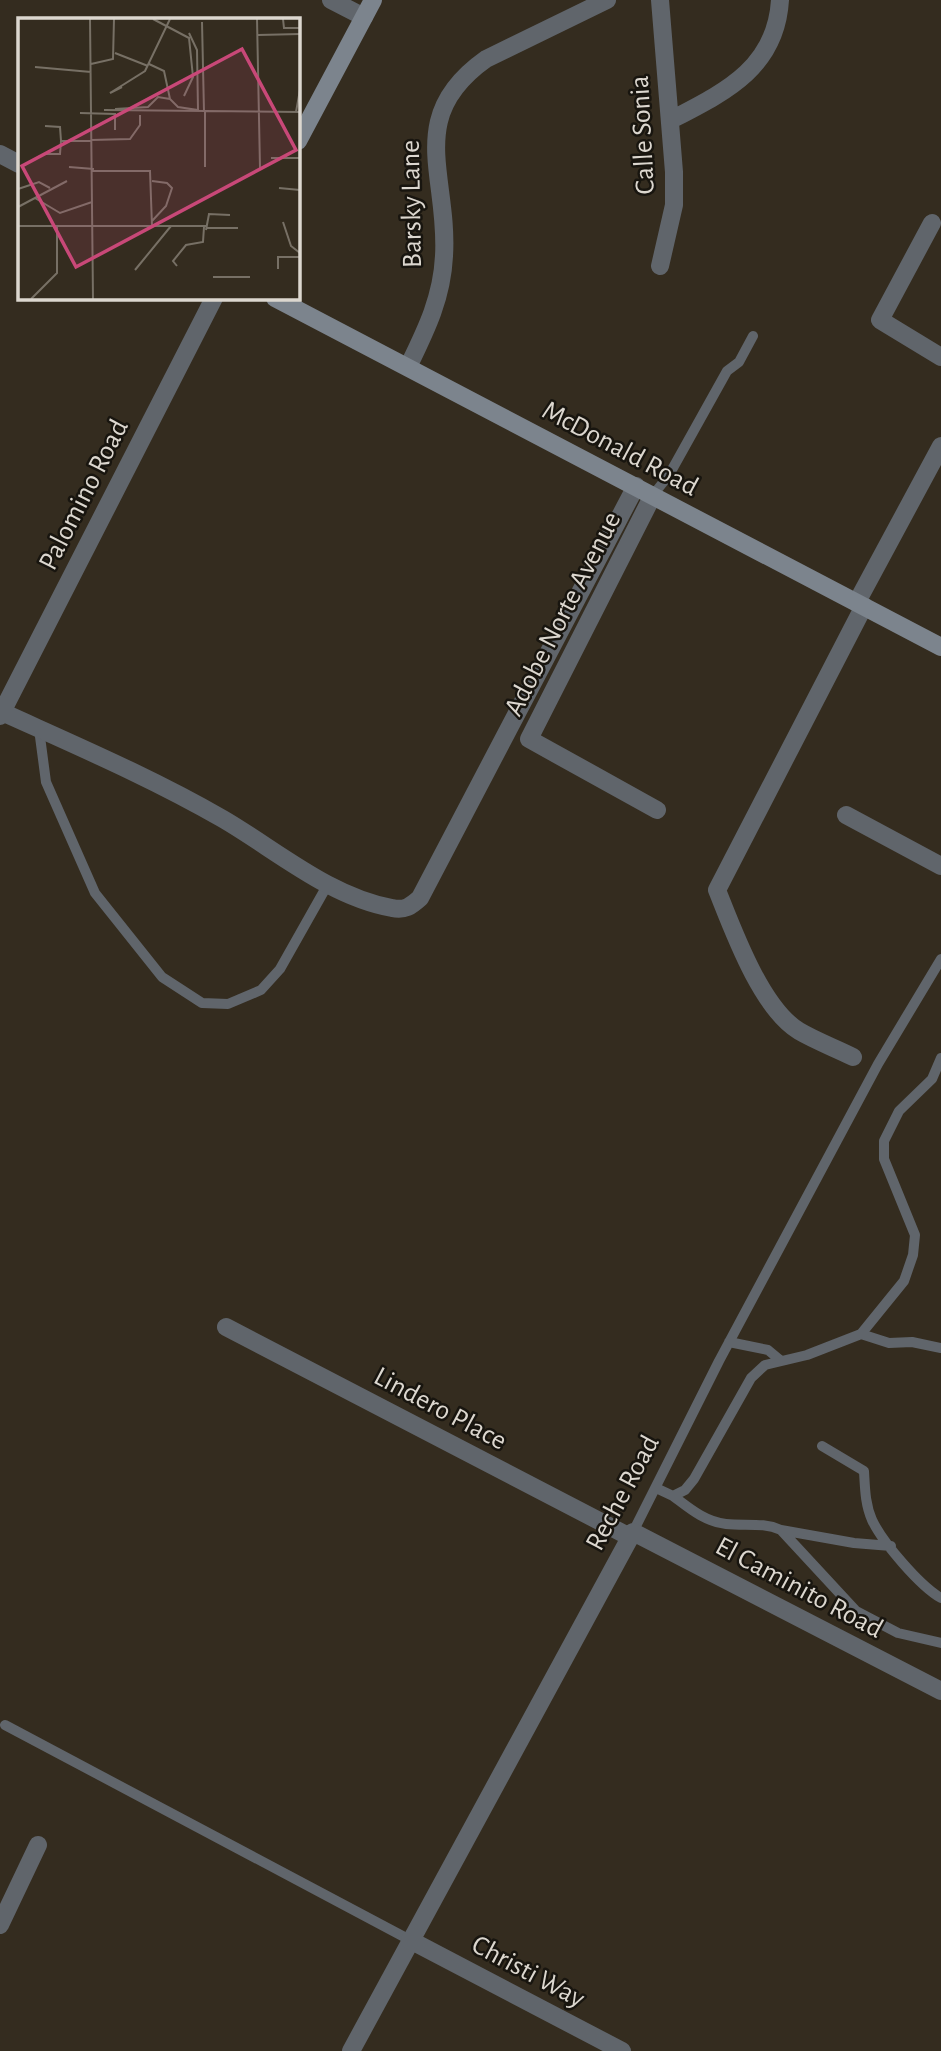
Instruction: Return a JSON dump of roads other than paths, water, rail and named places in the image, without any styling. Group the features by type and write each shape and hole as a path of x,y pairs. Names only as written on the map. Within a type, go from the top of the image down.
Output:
{"street":[{"path":"331,0 364,17"},
{"path":"299,139 373,0"},
{"name":"Barsky Lane","path":"408,367 434,314 444,255 436,144 438,119 450,94 468,72 486,60 607,0"},
{"name":"Calle Sonia","path":"660,0 671,120 674,205 660,266"},
{"path":"671,120 727,91 758,63 779,20 780,0"},
{"path":"0,154 18,163"},
{"path":"932,223 880,320 941,357"},
{"name":"Palomino Road","path":"1,714 213,299"},
{"name":"McDonald Road","path":"277,299 941,647"},
{"path":"853,1057 797,1030 786,1020 750,970 717,890 941,446"},
{"path":"1,714 164,787 328,884 393,909 409,908 420,898 636,486"},
{"name":"Adobe Norte Avenue","path":"653,495 529,739 657,810"},
{"path":"846,815 941,866"},
{"name":"Lindero Place","path":"226,1327 631,1534"},
{"name":"El Caminito Road","path":"631,1534 941,1691"},
{"name":"Reche Road","path":"351,2051 631,1534"},
{"path":"0,1925 38,1845"},
{"name":"Christi Way","path":"410,1940 622,2051"}],"lane":[{"path":"653,495 669,475 727,371 738,362 753,336"},
{"path":"39,729 46,782 94,893 162,978 202,1003 228,1004 261,990 280,970 328,884"},
{"name":"Reche Road","path":"631,1534 729,1342 878,1064 941,960"},
{"path":"673,1496 685,1490 694,1479 751,1378 765,1365 799,1357 861,1334 904,1281 913,1255 915,1235 884,1159 884,1141 894,1118 932,1079 941,1058"},
{"path":"861,1334 889,1343 912,1342 941,1349"},
{"path":"729,1342 768,1350 780,1360"},
{"path":"822,1446 864,1471 865,1498 873,1521 923,1588 941,1598"},
{"path":"656,1488 708,1520 724,1524 769,1524 781,1530 855,1543 891,1546"},
{"path":"781,1530 856,1611 898,1633 941,1643"},
{"path":"5,1725 410,1940"}]}
